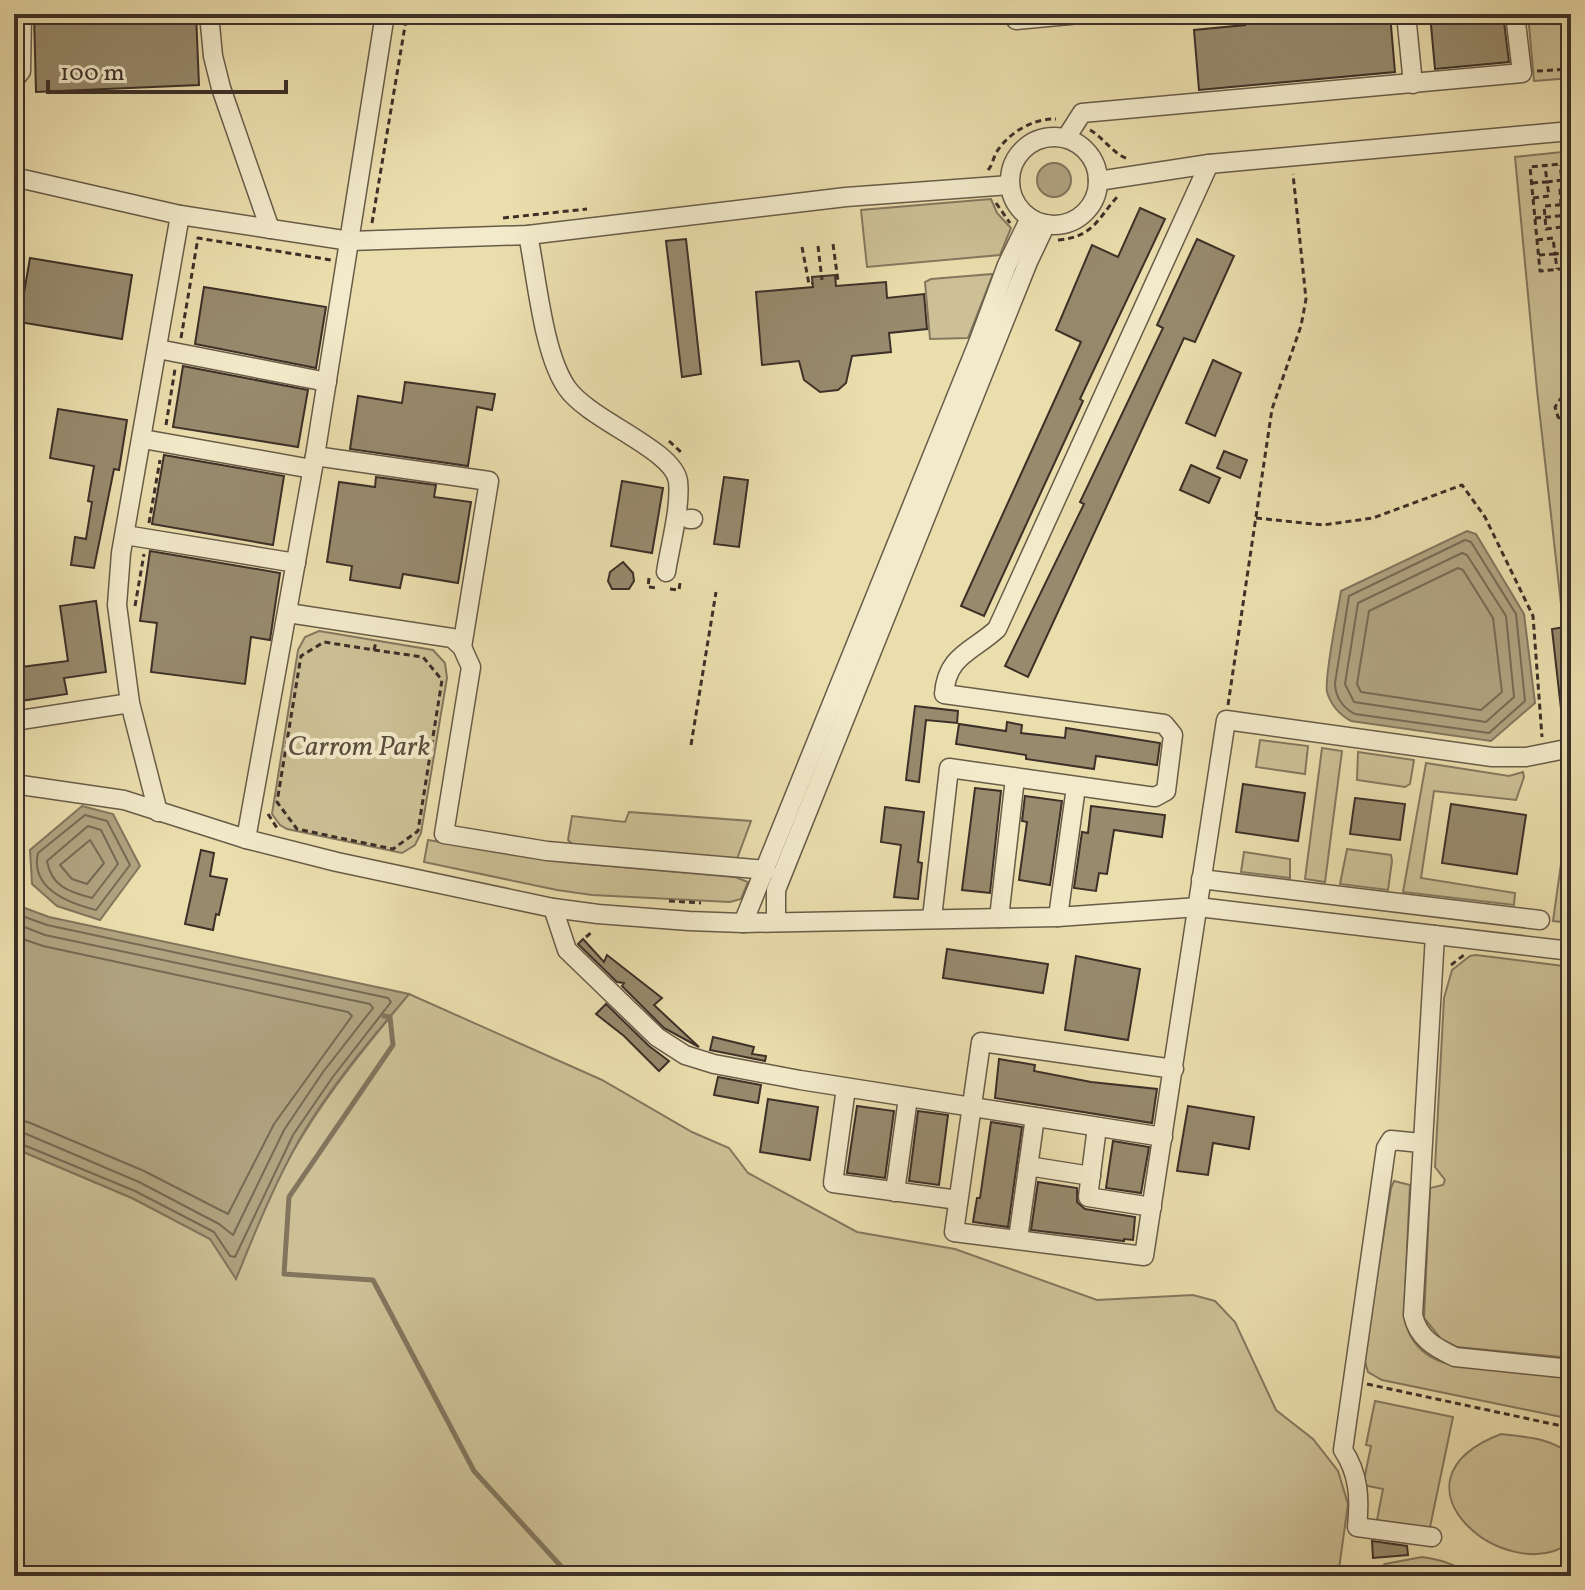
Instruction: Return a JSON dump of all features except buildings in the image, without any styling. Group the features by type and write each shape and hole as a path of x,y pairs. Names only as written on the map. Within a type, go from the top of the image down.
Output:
{"lane":[{"path":"14,80 21,71 22,14"},
{"path":"209,14 213,56 221,88 270,229"},
{"path":"246,839 314,462 385,14"},
{"path":"1016,20 1080,14"},
{"path":"1406,14 1413,84"},
{"path":"1071,131 1096,167 1098,181 1092,204 1084,213 1064,224 1038,221 1016,204 1010,185 1011,170 1026,147 1038,140 1071,131 1082,113 1522,73 1515,14"},
{"path":"1098,181 1209,164 1571,131"},
{"path":"932,918 949,768 1155,797 1166,791 1173,735 1164,724 944,694 951,666 997,629 1209,164"},
{"path":"14,177 180,215 350,241 528,235 846,197 1010,185"},
{"path":"158,812 130,703 117,605 125,535 180,215"},
{"path":"743,923 1007,265 1038,221"},
{"path":"776,922 776,890 1028,262 1038,221"},
{"path":"528,235 555,367 569,391 597,416 667,460 678,478 666,572"},
{"path":"158,349 327,382"},
{"path":"143,439 489,481 462,647"},
{"path":"125,535 296,563"},
{"path":"288,613 452,638 462,647 471,667 444,834 547,851 766,870"},
{"path":"14,721 130,703"},
{"path":"1174,1069 981,1042 981,1060 971,1107 954,1232 1144,1256 1174,1069 1226,720 1492,757 1571,748"},
{"path":"999,918 1015,778"},
{"path":"14,784 124,800 246,839 541,911 743,923 1058,917 1198,907 1571,951"},
{"path":"1058,917 1076,787"},
{"path":"1201,879 1540,920"},
{"path":"541,911 567,950 657,1037 685,1055 714,1064 846,1088 1163,1137"},
{"path":"1435,935 1421,1143 1413,1315 1416,1329 1439,1350 1455,1357 1571,1369"},
{"path":"846,1088 833,1183 958,1200"},
{"path":"895,1192 908,1098"},
{"path":"1018,1239 1035,1117"},
{"path":"1097,1127 1088,1197 1152,1207"},
{"path":"1421,1143 1398,1138 1391,1140 1386,1148 1343,1450 1350,1461 1360,1496 1357,1527 1432,1537"},
{"path":"1028,1166 1091,1176"}],"path":[{"path":"371,230 407,14"},
{"path":"877,14 891,14"},
{"path":"1559,14 1565,33 1571,36"},
{"path":"1522,73 1571,69"},
{"path":"974,172 990,170 996,153 1022,127 1048,119 1069,120 1071,131 1098,135 1120,156 1129,159"},
{"path":"1226,720 1272,409 1301,326 1306,299 1292,156"},
{"path":"1539,255 1569,252 1571,268 1540,271 1530,167 1571,163"},
{"path":"1532,183 1562,180 1560,164"},
{"path":"1533,198 1549,196 1545,165"},
{"path":"1561,205 1560,190 1571,189"},
{"path":"1571,204 1544,206 1546,229 1571,226"},
{"path":"498,218 593,209"},
{"path":"1535,218 1571,215"},
{"path":"1563,227 1564,243 1571,242"},
{"path":"134,614 198,238 331,260 329,273"},
{"path":"1537,240 1553,238 1557,269"},
{"path":"833,244 837,281"},
{"path":"818,246 822,280"},
{"path":"802,247 811,283"},
{"path":"1571,392 1557,400 1555,407 1558,417 1571,427"},
{"path":"1571,452 1562,453 1568,492 1571,551"},
{"path":"1563,460 1571,459"},
{"path":"1256,518 1323,525 1373,518 1462,485 1485,517 1533,616 1543,753"},
{"path":"691,745 716,592"},
{"path":"374,650 378,627"},
{"path":"324,642 374,650 423,657 442,680 418,831 393,849 297,829 277,802 301,656 324,642"},
{"path":"586,937 595,929"},
{"path":"1447,969 1466,953"},
{"path":"1352,1381 1571,1428"}],"green space":[{"path":"1528,14 1571,14 1571,78 1534,81"},
{"path":"1571,151 1571,621 1563,622 1515,157"},
{"path":"991,199 997,213 1011,228 1000,255 867,267 861,210"},
{"path":"993,274 968,338 930,339 925,282"},
{"name":"Carrom Park","path":"319,631 433,650 445,663 447,678 421,833 415,845 402,853 287,829 272,814 298,650 305,637"},
{"path":"1260,740 1308,746 1305,774 1256,767"},
{"path":"1322,748 1342,751 1325,882 1305,879"},
{"path":"1358,752 1414,760 1410,784 1405,787 1357,780"},
{"path":"1426,763 1509,776 1523,772 1516,800 1434,791 1421,878 1515,893 1514,905 1403,892"},
{"path":"1571,777 1571,923 1553,921"},
{"path":"629,812 751,821 737,859 573,845 568,840 572,816 625,822"},
{"path":"428,840 564,862 735,877 748,882 741,899 730,902 592,895 424,862"},
{"path":"1347,849 1391,855 1388,890 1340,884"},
{"path":"1244,852 1290,859 1290,878 1241,872"},
{"path":"1476,955 1571,967 1571,1358 1457,1347 1441,1339 1424,1318 1430,1188 1443,1185 1445,1180 1435,1167 1444,998 1452,970"},
{"path":"409,994 602,1080 692,1132 729,1148 748,1173 857,1232 955,1249 1097,1300 1193,1295 1215,1301 1235,1322 1276,1410 1313,1439 1338,1471 1348,1504 1338,1576 14,1576 14,1148 132,1198 211,1239 236,1278 274,1189 301,1138 366,1046"},
{"path":"1394,1181 1410,1185 1404,1315 1412,1339 1429,1356 1445,1363 1571,1378 1571,1419 1382,1380 1368,1372 1364,1358"},
{"path":"1375,1401 1453,1417 1429,1532 1377,1520 1383,1489 1363,1485 1371,1446 1366,1445"},
{"path":"1501,1434 1548,1442 1571,1456 1571,1542 1545,1553 1516,1552 1489,1542 1466,1524 1452,1502 1450,1478 1466,1454"},
{"path":"1422,1557 1448,1563 1472,1576 1371,1576 1385,1564"}],"water":[{"path":"1054,163 1066,168 1071,180 1066,192 1054,197 1042,192 1037,180 1042,168"},
{"path":"1467,531 1476,534 1524,614 1535,703 1491,741 1347,719 1336,709 1327,692 1329,659 1341,591"},
{"path":"82,806 113,814 140,866 100,920 57,906 32,884 30,850"},
{"path":"14,904 49,917 409,994 337,1083 299,1140 273,1191 236,1279 210,1239 132,1198 14,1148"}],"waterway":[{"path":"384,1016 390,1017 393,1045 289,1197 284,1274 373,1280 474,1471 570,1576"}]}
